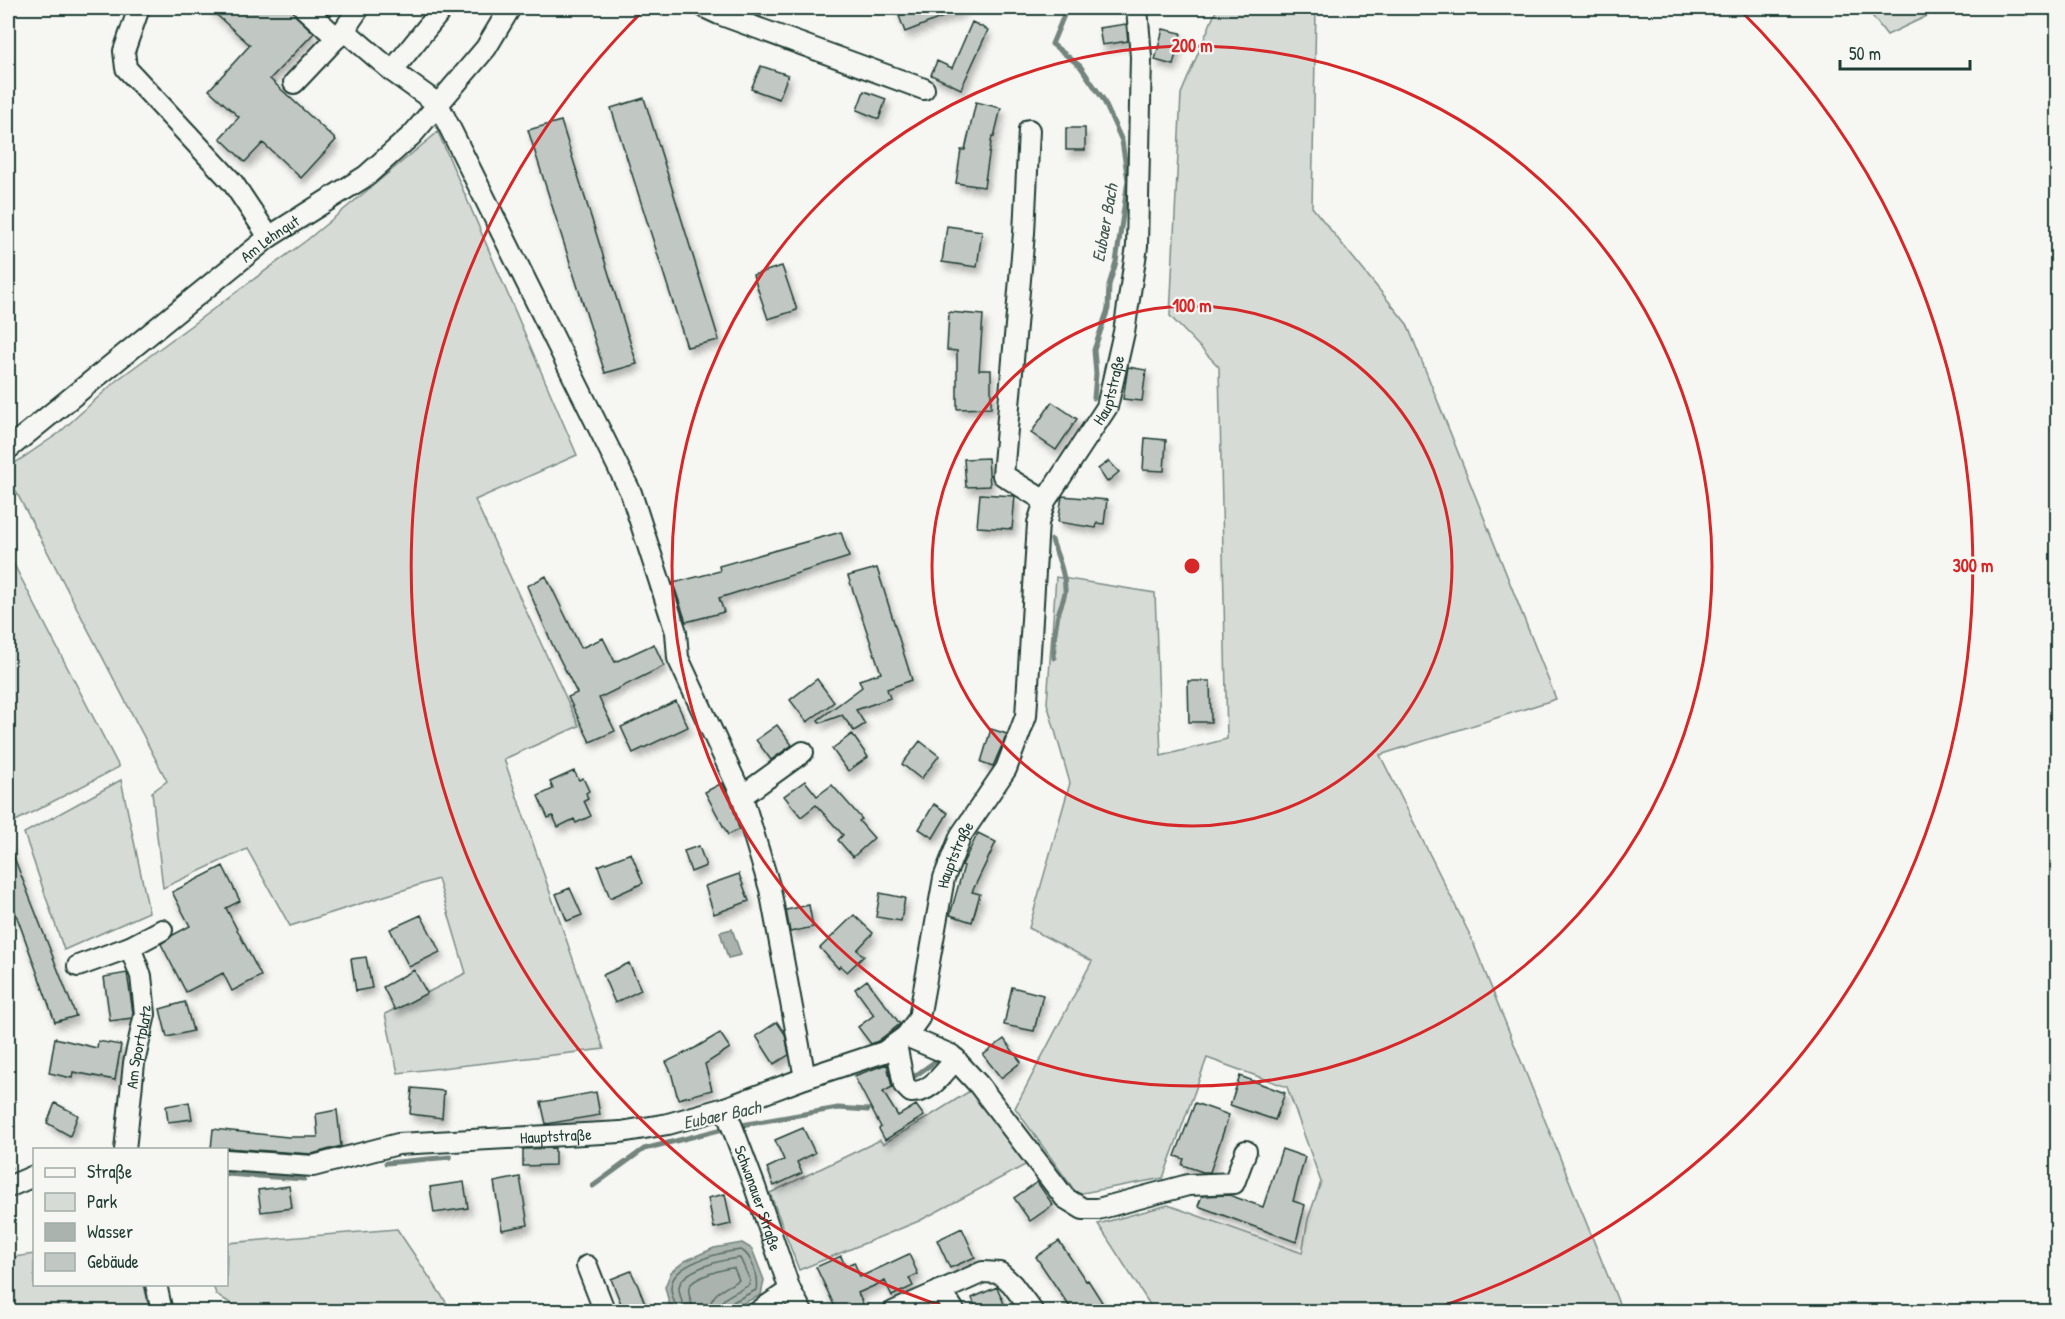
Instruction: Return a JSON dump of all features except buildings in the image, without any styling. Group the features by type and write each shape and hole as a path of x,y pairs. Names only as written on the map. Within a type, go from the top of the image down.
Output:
{"street":[{"path":"139,8 124,51 126,68 233,183 269,237"},
{"path":"304,8 438,104 631,493 676,632 678,658 742,796 770,890 805,1078"},
{"path":"294,83 340,34 359,8"},
{"path":"392,71 443,8"},
{"name":"Am Lehngut","path":"8,449 269,237 366,176 412,135 486,48 510,8"},
{"path":"706,8 924,89"},
{"name":"Hauptstraße","path":"228,1161 313,1166 398,1144 621,1132 726,1112 805,1078 884,1053 901,1040 919,1018 944,878 961,835 1005,769 1026,716 1038,523 1045,501 1107,407 1124,332 1137,246 1141,57 1137,8"},
{"path":"1029,130 1023,244 1003,475 1045,501"},
{"path":"742,796 802,752"},
{"path":"78,966 130,947 162,930"},
{"name":"Am Sportplatz","path":"125,1148 134,1063 145,1014 141,976 130,947"},
{"path":"956,1059 929,1088 911,1092 904,1085 901,1040 951,1055 956,1059 979,1085 1065,1198 1083,1209 1098,1209 1188,1185 1234,1183 1246,1151"},
{"name":"Schwanauer Straße","path":"726,1112 755,1187 790,1290 802,1311"},
{"path":"8,1187 33,1176"},
{"path":"587,1266 605,1311"},
{"path":"893,1311 983,1272 1000,1273 1012,1284 1033,1311"},
{"path":"156,1286 162,1311"},
{"path":"758,1311 790,1290"},
{"path":"942,1290 955,1311"}],"green space":[{"path":"701,8 764,8 755,31"},
{"path":"1217,8 1316,8 1312,207 1407,324 1556,699 1380,755 1470,935 1622,1311 1154,1311 1098,1224 1168,1205 1302,1253 1308,1219 1321,1182 1287,1087 1207,1058 1163,1178 1077,1194 1015,1108 1092,961 1029,928 1070,783 1047,703 1056,577 1155,593 1161,756 1227,739 1219,367 1170,316 1181,94"},
{"path":"1866,8 1944,8 1887,35"},
{"path":"438,132 577,455 475,500 579,726 504,759 604,1049 398,1073 385,1014 466,973 438,879 290,926 247,849 163,888 152,792 167,781 8,476 8,468 59,433 117,380 307,240"},
{"path":"8,553 119,767 8,825"},
{"path":"121,780 149,912 64,950 24,833"},
{"path":"973,1089 1029,1163 919,1221 799,1270 770,1193 880,1140 883,1144"},
{"path":"397,1229 452,1311 242,1311 216,1294 213,1286 228,1286 228,1243"},
{"path":"33,1254 33,1286 144,1286 150,1311 8,1311 8,1258"}],"water":[{"path":"732,929 741,955 728,958 720,932"},
{"path":"742,1243 752,1249 764,1280 761,1295 727,1311 671,1311 665,1287 671,1272 685,1261 714,1248"}],"waterway":[{"name":"Eubaer Bach","path":"1067,8 1052,44 1080,66 1103,99 1122,141 1128,180 1116,262 1109,285 1108,309 1094,350 1096,374 1094,398"},
{"path":"1052,540 1063,572 1065,586 1056,629 1054,658"},
{"path":"915,1076 937,1060"},
{"name":"Eubaer Bach","path":"736,1126 838,1108 868,1110"},
{"name":"Eubaer Bach","path":"593,1186 644,1149 727,1128"},
{"path":"386,1163 450,1157"},
{"name":"Eubaer Bach","path":"228,1174 304,1179"}]}
